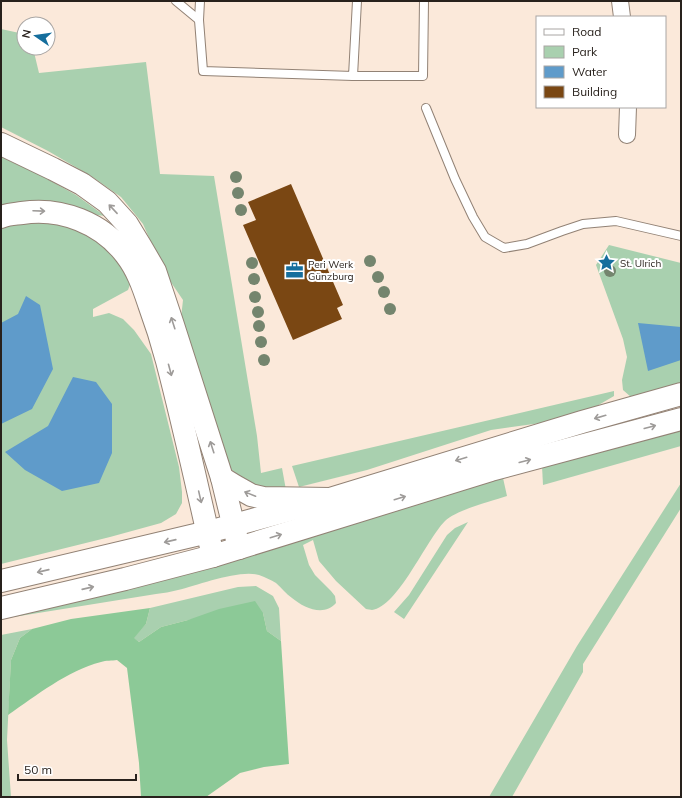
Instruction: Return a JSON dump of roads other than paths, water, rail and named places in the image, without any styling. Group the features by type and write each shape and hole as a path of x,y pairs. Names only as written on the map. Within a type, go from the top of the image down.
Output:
{"main road":[{"path":"1,144 82,184 107,202 126,224 155,271 222,478 239,548"},
{"path":"1,217 32,211 53,212 74,217 94,227 112,240 126,255 141,280 160,333 180,408 214,556"},
{"path":"1,582 208,532 330,499 675,396"},
{"path":"1,608 125,579 214,556 491,470 681,419"},
{"path":"222,478 251,495 263,498 330,499"}],"street":[{"path":"620,1 622,16"},
{"path":"627,135 628,108"}],"lane":[{"path":"176,1 199,20"},
{"path":"200,1 199,20 203,71 353,76 423,76 424,1"},
{"path":"353,76 356,1"},
{"path":"426,108 455,179 473,217 485,237 504,248 527,244 582,224 616,221 681,236"}],"water":[{"path":"26,296 40,305 53,369 32,409 1,424 1,323 18,314"},
{"path":"638,323 681,327 681,360 648,371"},
{"path":"73,377 96,382 112,404 112,453 99,483 62,491 25,470 5,452 48,426"}],"place":[{"name":"St. Ulrich","path":"607,263"},
{"name":"Peri Werk Günzburg","path":"295,270"}]}
